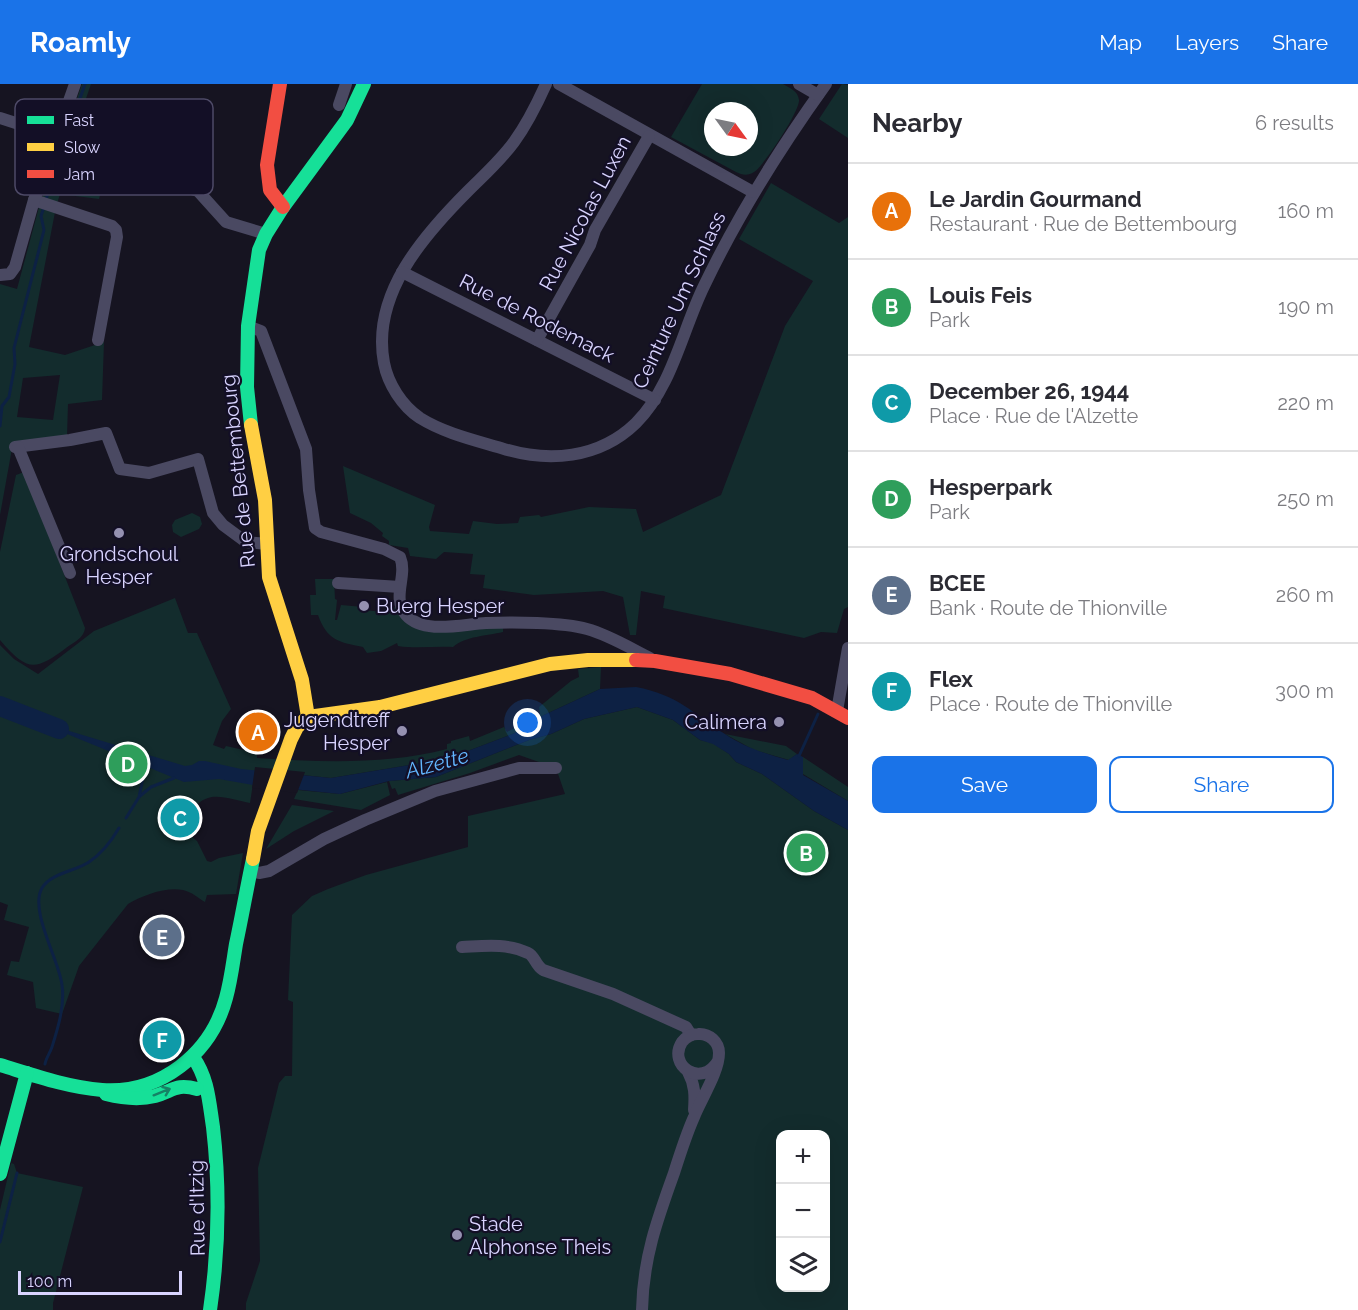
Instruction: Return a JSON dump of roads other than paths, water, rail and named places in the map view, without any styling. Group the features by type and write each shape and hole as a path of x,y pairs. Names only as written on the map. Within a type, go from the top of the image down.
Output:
{"main road":[{"path":"280,84 267,165 270,190 283,207"},
{"name":"Rue de Bettembourg","path":"308,717 302,681 269,577 265,500 252,430 247,387 248,326 259,250 266,234 347,120 364,84"},
{"path":"85,1088 117,1090 140,1087 162,1079 182,1068 194,1057 209,1037 221,1014 226,998 258,831 297,727 308,717 410,700 550,664 625,658 730,674 812,698 842,715"},
{"name":"Rue d'Itzig","path":"194,1057 208,1085 218,1167 218,1260 210,1310"},
{"path":"0,1065 115,1097 137,1099 158,1094 178,1085 197,1089"},
{"name":"Rue d'Itzig","path":"182,1068 210,1106"},
{"path":"0,1174 27,1073"}],"street":[{"path":"71,99 75,84"},
{"path":"339,105 346,84"},
{"name":"Ceinture Um Schlass","path":"546,84 514,142 492,169 428,234 402,272 389,297 383,323 381,348 385,372 403,403 418,417 437,427 531,456 549,458 576,455 614,440 635,424 655,400 703,287 753,192 826,84"},
{"path":"559,84 753,192"},
{"path":"799,84 818,95"},
{"path":"0,118 15,124"},
{"name":"Rue Nicolas Luxen","path":"537,340 590,245 595,230 649,136"},
{"path":"5,275 15,267 40,195"},
{"path":"202,195 226,222 266,234"},
{"path":"38,201 112,226 116,230 117,237 98,340"},
{"name":"Rue de Rodemack","path":"402,272 655,400"},
{"path":"248,326 261,331 306,449 315,528 321,532 395,554 402,563 399,596 405,613 419,623 437,626 488,623 585,628 600,633 655,661"},
{"path":"70,573 16,447 70,441 106,433 120,469 149,473 198,459 213,513 223,525 246,542 267,544"},
{"path":"338,583 400,587"},
{"path":"842,715 848,648"},
{"path":"250,872 269,871 324,839 435,791 519,768 556,768"},
{"path":"462,947 502,946 529,953 538,967 613,994 686,1027 691,1035"},
{"path":"642,1310 643,1277 648,1250 694,1117 718,1061 719,1055 715,1042 704,1034 691,1035 681,1043 678,1056 696,1092 694,1117"},
{"path":"688,1072 702,1074 709,1072 718,1061"}],"water":[{"name":"Alzette","path":"636,687 650,690 684,705 732,739 763,753 788,760 797,754 803,757 803,775 848,801 848,830 814,811 762,774 736,762 729,754 713,744 700,740 673,720 637,707 584,719 551,734 529,740 436,777 389,781 340,794 219,779 184,782 33,720 185,766 205,761 241,769 331,778 428,762 465,752 515,733 544,715 600,689"}],"waterway":[{"path":"80,99 85,84"},
{"path":"46,200 47,195"},
{"path":"0,426 2,406 9,397 15,364 14,348 44,230 41,216 44,207"},
{"name":"Alzette","path":"0,706 59,729"},
{"path":"799,756 818,714"},
{"path":"126,818 139,797 146,764"},
{"path":"140,796 151,787 174,778"},
{"path":"45,1064 59,1024 63,993 60,975 42,922 39,897 42,888 51,879 84,865 98,855 119,828"},
{"path":"0,1242 17,1173"}],"place":[{"name":"Grondschoul Hesper","path":"119,533"},
{"name":"Buerg Hesper","path":"364,606"},
{"name":"Calimera","path":"779,722"},
{"name":"Jugendtreff Hesper","path":"402,731"},
{"name":"Le Jardin Gourmand","path":"258,732"},
{"name":"Hesperpark","path":"128,764"},
{"name":"December 26, 1944","path":"180,818"},
{"name":"Louis Feis","path":"806,853"},
{"name":"BCEE","path":"162,937"},
{"name":"Flex","path":"162,1040"},
{"name":"Stade Alphonse Theis","path":"457,1235"}]}
